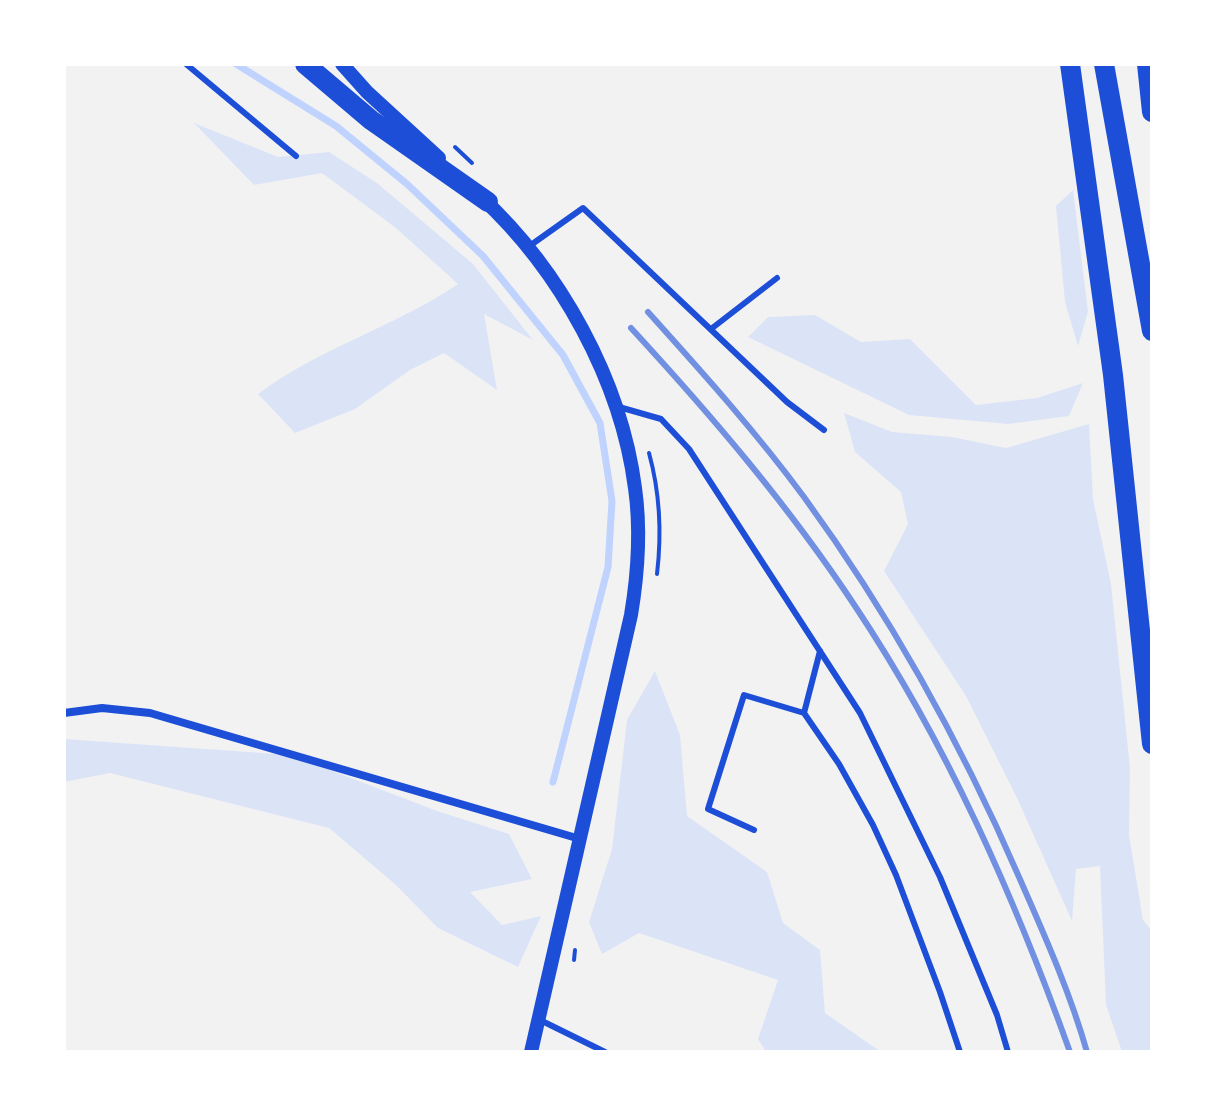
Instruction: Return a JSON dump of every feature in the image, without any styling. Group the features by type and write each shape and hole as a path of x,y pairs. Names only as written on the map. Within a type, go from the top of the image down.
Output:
{"main road":[{"path":"305,64 371,120 488,202"},
{"path":"1070,64 1113,375 1152,744"},
{"path":"1104,64 1152,331"},
{"path":"1147,64 1152,112"}],"street":[{"path":"342,64 380,105 488,202 528,247 581,330 615,407 631,462 638,566 631,615 582,840 531,1052"},
{"path":"64,713 102,708 150,713 582,840"}],"lane":[{"path":"186,64 296,156"},
{"path":"528,247 583,208 787,402 824,430"},
{"path":"711,329 777,278"},
{"path":"615,407 661,419 689,449 860,713 940,877 997,1015 1008,1052"},
{"path":"804,713 820,651"},
{"path":"754,830 708,809 744,695 804,713 839,764 879,838 940,992 960,1052"},
{"path":"540,1020 605,1052"}],"path":[{"path":"454,146 476,166"},
{"path":"638,413 657,480 661,527 654,588"},
{"path":"574,960 575,946"}],"shaded area":[{"path":"194,123 278,157 329,152 377,183 473,264 533,340 484,314 497,390 444,353 410,370 355,409 295,433 258,394 306,363 409,313 458,284 396,228 322,173 254,185"},
{"path":"1073,190 1088,312 1078,346 1065,302 1056,206"},
{"path":"815,315 861,342 910,339 976,405 1037,398 1083,383 1069,416 1008,424 909,415 748,337 768,317"},
{"path":"844,413 892,432 952,437 1006,448 1089,424 1093,499 1111,584 1130,768 1129,835 1143,920 1152,931 1152,1052 1122,1052 1106,1005 1100,866 1076,869 1072,921 1017,798 966,696 884,571 908,524 901,492 855,452"},
{"path":"655,671 680,735 687,816 767,872 783,923 820,950 825,1013 881,1052 766,1052 758,1039 778,980 639,933 602,954 589,922 612,849 627,720"},
{"path":"64,739 291,755 437,811 509,834 532,879 470,892 502,925 541,916 518,967 438,928 396,885 329,828 110,773 64,782"}],"waterway":[{"path":"236,64 336,126 407,184 483,256 563,355 600,423 612,501 608,567 553,782"}],"railway":[{"path":"648,312 786,473 836,542 895,634 948,729 997,827 1056,963 1087,1052"},
{"path":"631,328 691,394 776,497 830,569 888,658 920,712 976,822 1026,936 1070,1052"}]}
